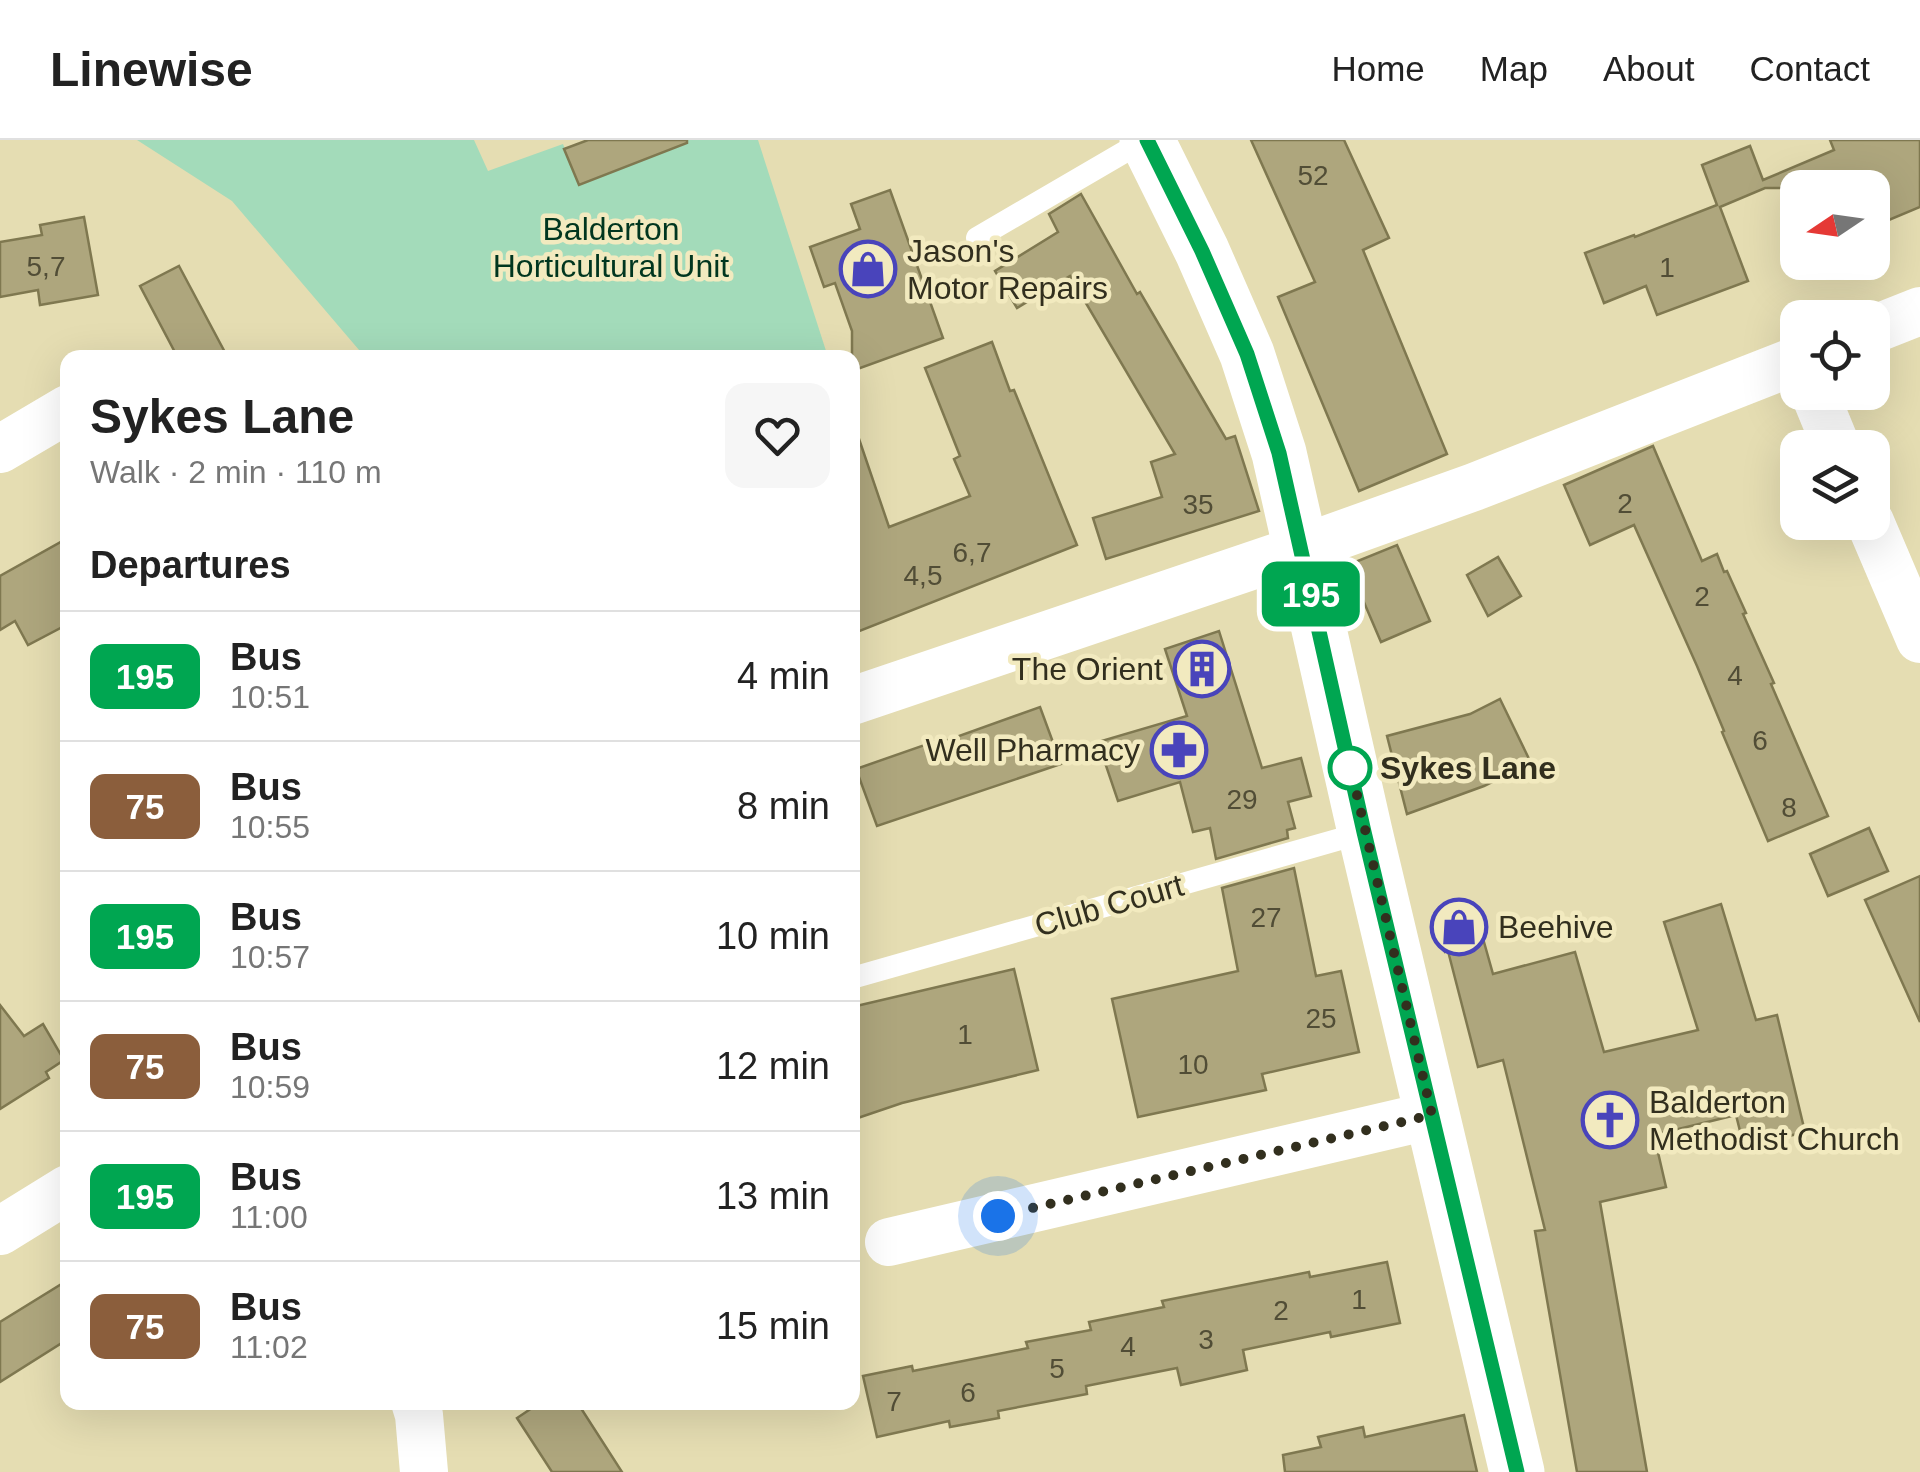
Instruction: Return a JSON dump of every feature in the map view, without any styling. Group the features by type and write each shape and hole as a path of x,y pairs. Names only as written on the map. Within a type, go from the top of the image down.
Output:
{"street":[{"path":"1146,140 1202,251 1247,354 1279,453 1364,832 1517,1472"},
{"path":"1890,323 1920,312"},
{"path":"860,698 1474,487 1780,367"},
{"path":"0,448 60,414"},
{"path":"1878,540 1920,639"},
{"path":"889,1242 1432,1115"},
{"path":"0,1232 60,1194"},
{"path":"417,1410 424,1472"}],"lane":[{"path":"977,238 1146,140"},
{"name":"Club Court","path":"860,976 1364,832"}],"green space":[{"name":"Balderton Horticultural Unit","path":"137,140 474,140 488,171 563,144 565,149 588,140 758,140 826,350 359,350 232,201"}],"building":[{"path":"588,140 687,143 579,185 564,149"},
{"path":"1251,140 1344,140 1389,238 1363,250 1447,454 1359,491 1278,297 1315,282"},
{"path":"1830,140 1920,140 1920,207 1890,220 1890,170 1787,170 1834,150"},
{"path":"1750,146 1763,180 1780,173 1780,188 1765,188 1720,207 1748,281 1657,315 1646,286 1604,303 1585,253 1717,205 1702,165"},
{"name":"Jason's Motor Repairs","path":"890,190 943,338 860,368 860,350 852,350 852,331 835,283 824,287 810,247 860,229 851,204"},
{"path":"1081,194 1226,439 1235,436 1259,511 1106,559 1093,518 1162,497 1151,462 1175,454 1070,276 1017,308 995,271 1058,232 1049,214"},
{"path":"84,217 98,295 40,305 38,290 0,297 0,242 42,235 40,225"},
{"path":"179,266 224,350 174,350 140,286"},
{"path":"992,342 1077,545 860,631 860,442 889,527 970,496 954,459 960,456 925,368"},
{"path":"1653,446 1702,561 1717,554 1724,572 1727,571 1828,816 1768,841 1634,525 1590,545 1564,485"},
{"path":"60,542 60,628 28,645 15,621 0,630 0,576"},
{"path":"1397,545 1430,621 1381,642 1348,565"},
{"path":"1498,557 1521,596 1488,616 1467,575"},
{"path":"1219,631 1262,768 1301,758 1311,796 1288,802 1295,828 1287,830 1288,838 1216,859 1210,828 1193,832 1180,782 1118,801 1098,742 1187,716 1165,649"},
{"path":"1500,699 1531,763 1484,786 1407,814 1387,736 1470,714"},
{"path":"1040,707 1061,764 877,826 860,780 860,768 936,741 937,744"},
{"path":"1869,828 1888,871 1828,896 1810,854"},
{"path":"1294,868 1316,976 1341,971 1359,1052 1262,1074 1266,1090 1138,1117 1112,999 1238,971 1222,888"},
{"path":"1920,876 1920,1022 1865,900"},
{"path":"1473,903 1493,974 1575,952 1604,1052 1698,1030 1664,922 1721,904 1756,1020 1777,1015 1805,1132 1744,1147 1736,1115 1654,1135 1666,1187 1600,1202 1647,1472 1577,1472 1535,1231 1545,1230 1503,1060 1478,1067 1435,913"},
{"path":"1014,969 1038,1070 902,1103 860,1117 860,1005"},
{"path":"0,1005 24,1036 43,1024 60,1053 60,1063 46,1072 49,1078 0,1109"},
{"path":"1387,1262 1400,1323 1243,1350 1247,1370 1181,1385 1177,1368 1086,1386 1087,1394 998,1411 999,1418 950,1427 949,1421 877,1437 863,1376 912,1366 913,1371 1028,1348 1026,1342 1091,1330 1089,1322 1164,1307 1162,1301 1309,1272 1310,1277"},
{"path":"60,1285 60,1344 0,1382 0,1322"},
{"path":"529,1410 582,1410 622,1472 552,1472 517,1418"},
{"path":"1464,1415 1477,1472 1285,1472 1283,1455 1321,1447 1318,1437 1363,1427 1365,1437"}],"bus line":[{"name":"195","path":"1147,140 1247,354 1279,453 1364,832 1517,1472"}],"place":[{"name":"Jason's Motor Repairs","path":"868,269"},
{"name":"The Orient","path":"1202,669"},
{"name":"Well Pharmacy","path":"1179,750"},
{"name":"Sykes Lane","path":"1350,768"},
{"name":"Beehive","path":"1459,927"},
{"name":"Balderton Methodist Church","path":"1610,1120"}],"route":[{"path":"998,1216 1432,1115 1349,761 1350,768"}]}
